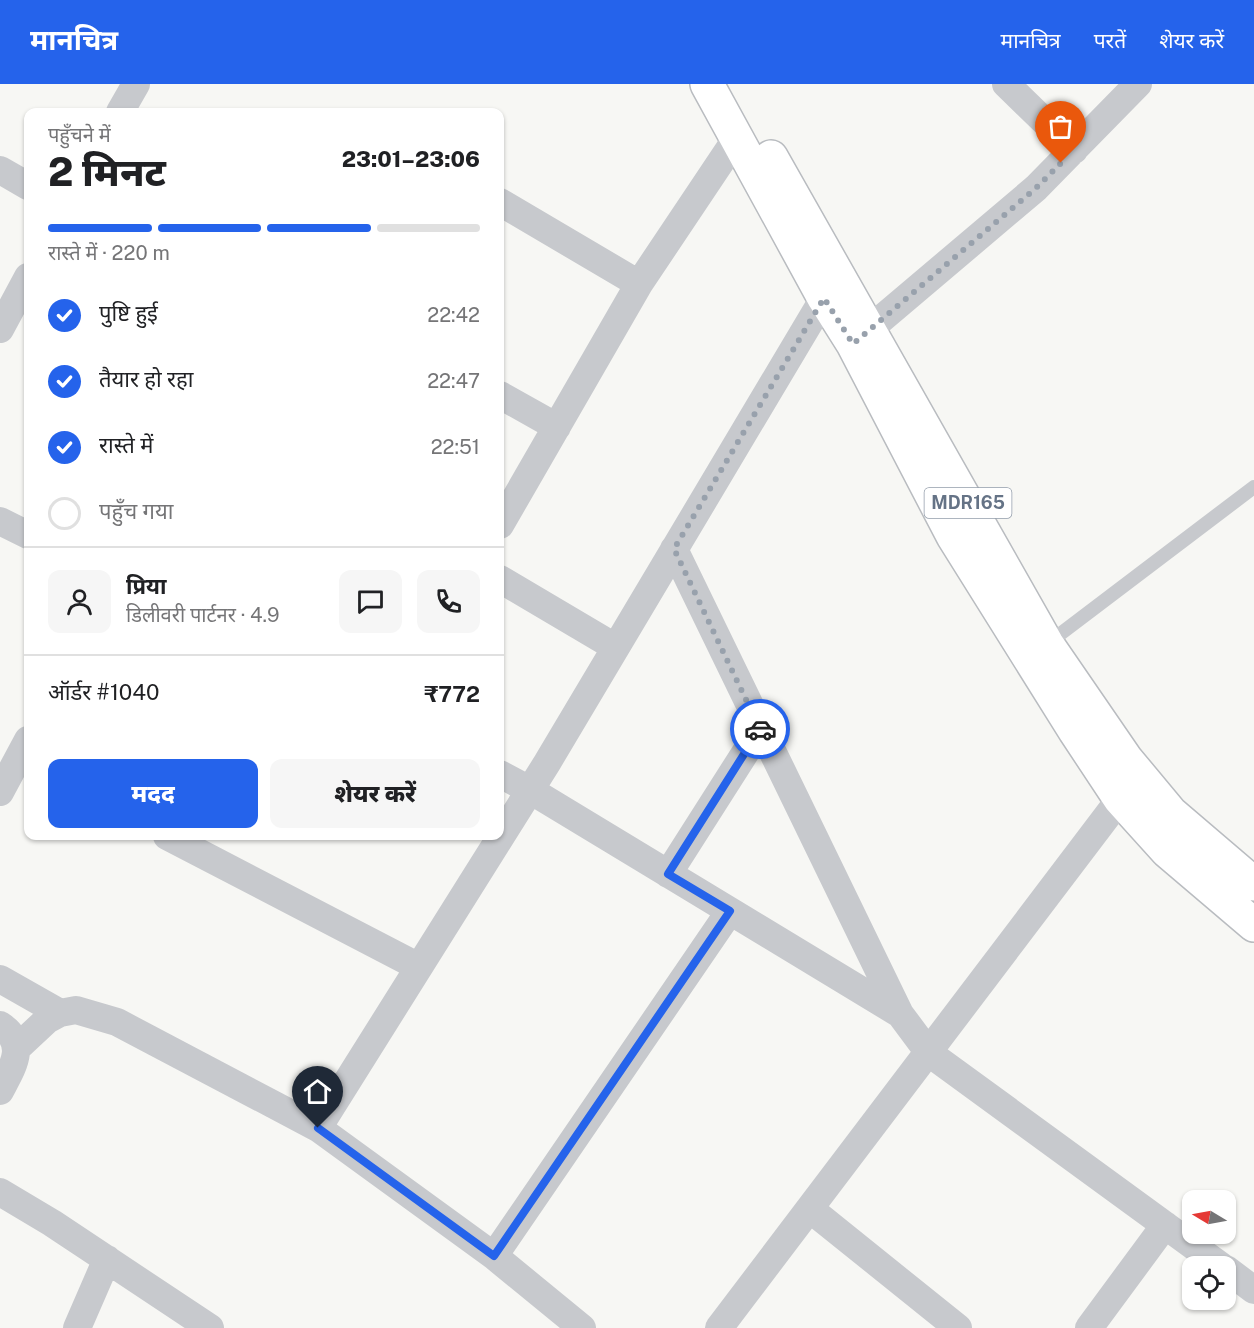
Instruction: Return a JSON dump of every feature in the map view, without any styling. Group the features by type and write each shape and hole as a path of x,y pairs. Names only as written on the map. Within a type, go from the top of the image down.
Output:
{"main road":[{"name":"MDR165","path":"717,86 736,139 824,298 861,336 1047,644 1126,759 1131,788 1171,813 1254,884"},
{"name":"MDR165","path":"717,86 765,147 861,336 953,536 1028,658 1131,788 1167,851 1254,925"}],"street":[{"path":"122,108 136,84"},
{"path":"1006,84 1074,150"},
{"path":"861,336 1036,188 1138,84"},
{"path":"504,518 639,284 736,139"},
{"path":"0,170 24,184"},
{"path":"504,204 639,284"},
{"path":"0,329 24,293"},
{"path":"504,831 824,298"},
{"path":"504,397 556,427"},
{"path":"0,521 24,533"},
{"path":"674,549 900,1014 929,1053 1207,1256"},
{"path":"504,581 615,647"},
{"path":"668,874 761,728"},
{"path":"0,792 24,756"},
{"path":"504,776 900,1014"},
{"path":"719,1328 1131,788"},
{"path":"175,840 419,967"},
{"path":"318,1128 499,840"},
{"path":"494,1256 730,911"},
{"path":"0,979 60,1013"},
{"path":"17,1048 47,1020 60,1013 76,1010 117,1022 318,1128 494,1256 582,1328"},
{"path":"0,1025 12,1037 17,1048 15,1063 0,1091"},
{"path":"0,1192 52,1223 210,1328"},
{"path":"810,1209 958,1328"},
{"path":"1089,1328 1165,1225"},
{"path":"76,1328 107,1259"},
{"path":"1236,1276 1254,1290"}],"lane":[{"path":"1047,644 1254,487"}],"way so far":[{"path":"760,729 674,549 824,298 853,344 1036,188 1061,163"}],"route":[{"path":"318,1128 494,1256 730,911 668,874 760,729"}]}
